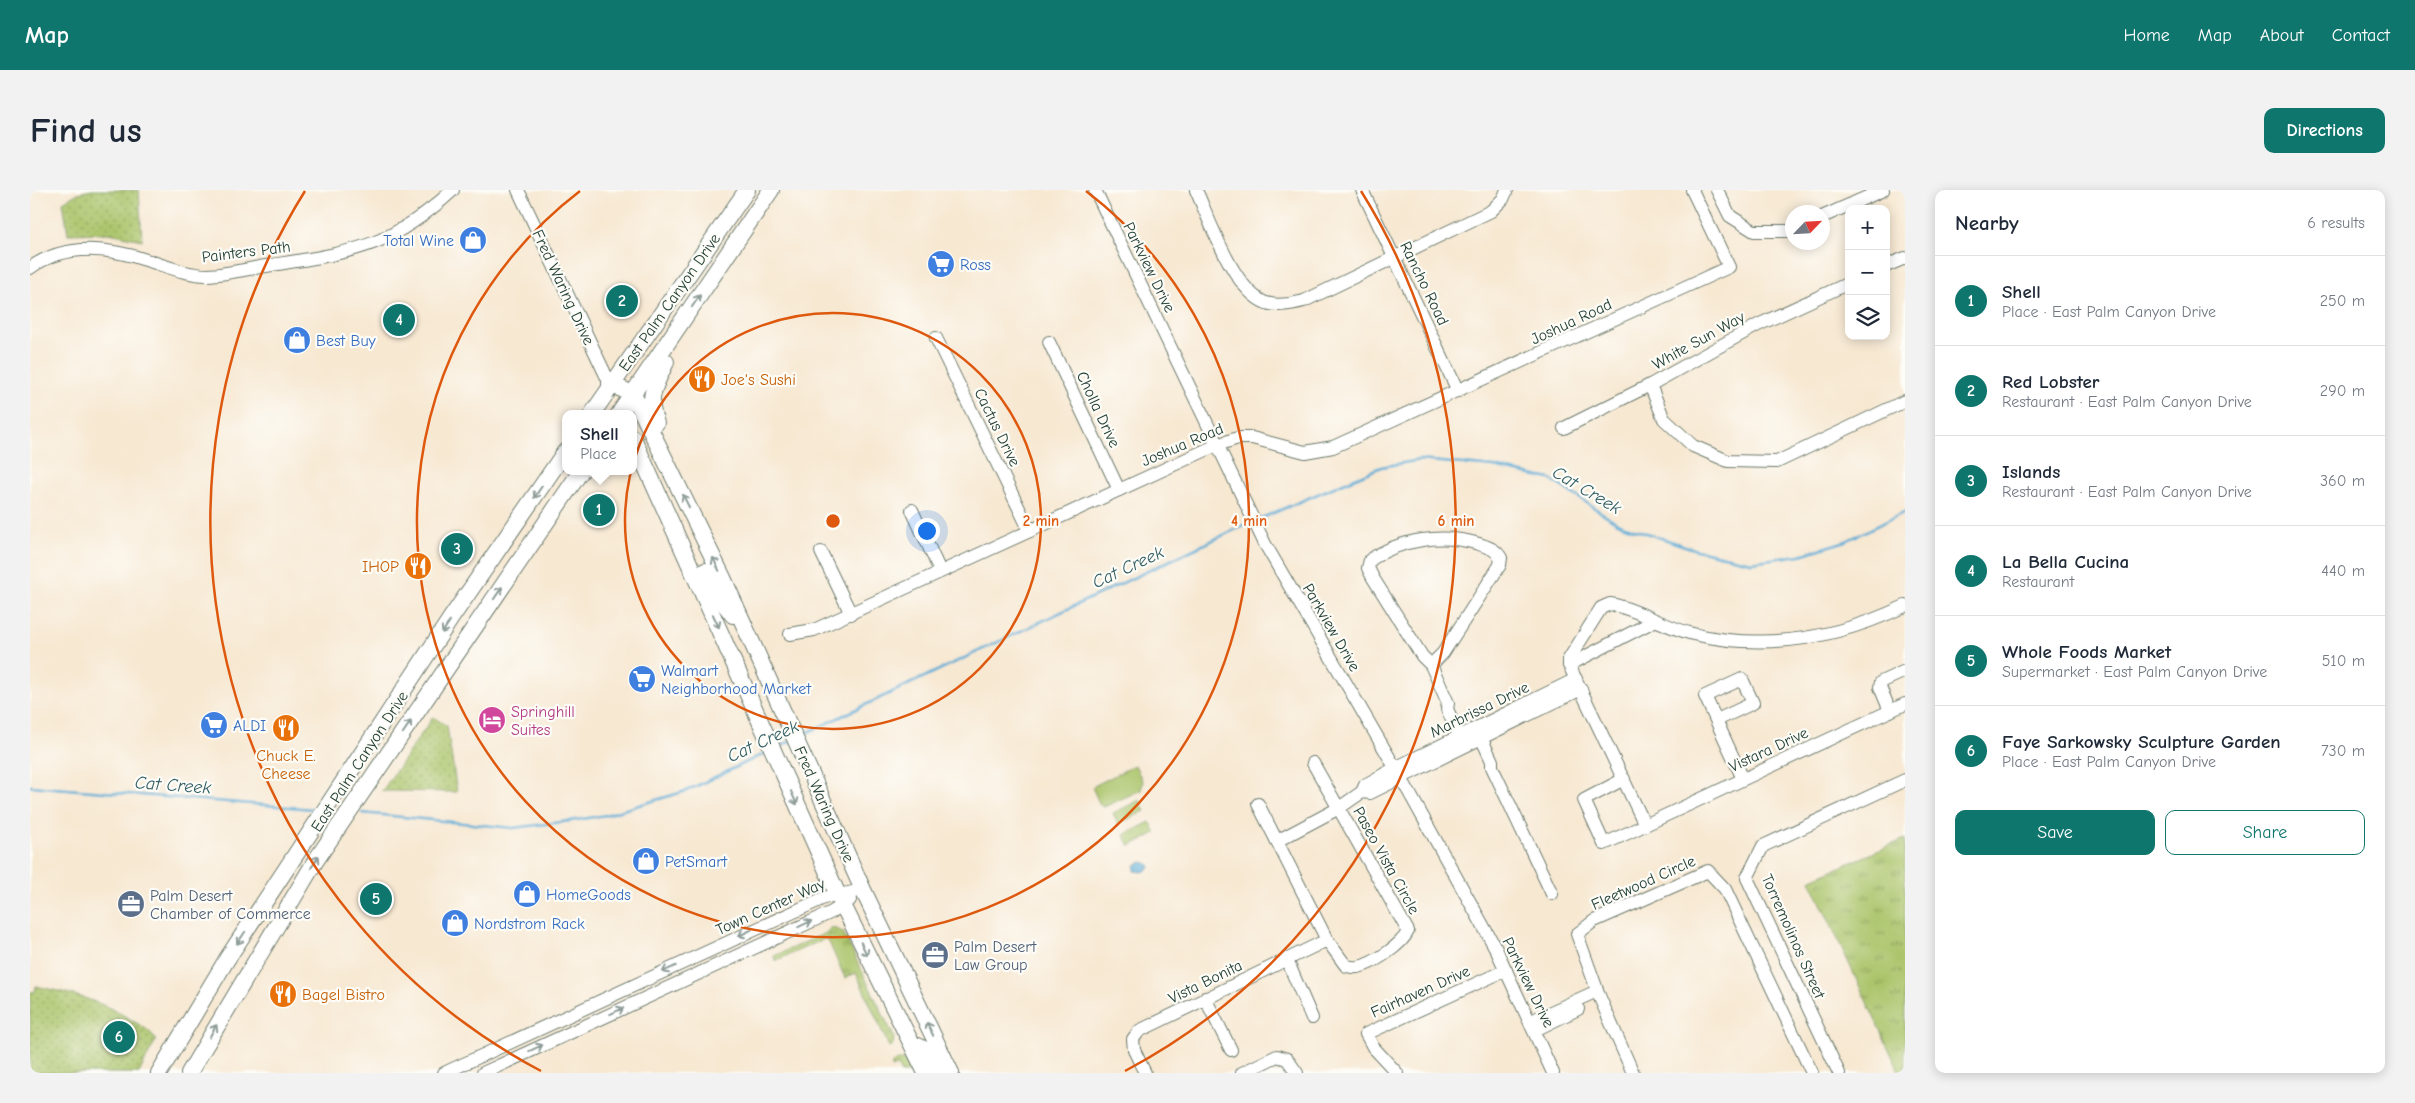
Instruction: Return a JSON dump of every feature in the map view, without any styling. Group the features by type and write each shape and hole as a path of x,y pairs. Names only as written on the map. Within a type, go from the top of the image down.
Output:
{"main road":[{"name":"East Palm Canyon Drive","path":"594,410 610,384 747,190"},
{"name":"East Palm Canyon Drive","path":"622,410 771,190"},
{"path":"670,468 666,447 650,405 654,385 667,362 676,332"},
{"path":"610,384 633,394"},
{"name":"Fred Waring Drive","path":"610,384 619,410"},
{"name":"Fred Waring Drive","path":"633,394 702,534 863,890 951,1073"},
{"name":"Fred Waring Drive","path":"637,447 840,899 926,1073"},
{"name":"East Palm Canyon Drive","path":"159,1073 227,959 451,618 562,456"},
{"name":"East Palm Canyon Drive","path":"189,1073 316,860 578,475"},
{"path":"651,477 668,494 686,528 695,535 702,534"},
{"path":"681,545 692,550 723,603 732,615 743,622"},
{"path":"278,922 277,904 292,862"},
{"path":"912,1046 920,1046 927,1051 939,1073"}],"street":[{"name":"Painters Path","path":"30,268 47,258 84,249 102,249 123,253 165,267 208,275 331,256 368,247 392,236 415,222 453,190"},
{"name":"Fred Waring Drive","path":"518,190 610,384"},
{"name":"Parkview Drive","path":"1095,190 1265,544 1398,772 1506,970 1533,1025 1553,1073"},
{"path":"1196,190 1239,281 1251,294 1267,303 1287,305 1304,301 1491,211 1503,199 1507,190"},
{"name":"Rancho Road","path":"1362,190 1458,391"},
{"name":"Joshua Road","path":"790,634 814,630 1217,445 1238,438 1252,438 1305,452 1333,448 1729,267 1692,190"},
{"path":"1717,190 1730,216 1754,231 1785,231"},
{"path":"1830,213 1883,190"},
{"path":"1890,264 1905,258"},
{"name":"White Sun Way","path":"1564,428 1650,385 1758,324 1845,285"},
{"name":"Cactus Drive","path":"936,338 1030,531"},
{"name":"Cholla Drive","path":"1049,342 1119,490"},
{"path":"1650,385 1664,419 1693,446 1728,461 1777,462 1905,401"},
{"path":"912,510 940,571"},
{"path":"1431,664 1443,654 1500,565 1501,558 1493,549 1469,541 1447,538 1424,540 1380,553 1370,560 1368,568 1422,656 1431,664 1448,703 1453,706 1455,719 1484,753 1487,765 1492,767 1552,894"},
{"path":"821,552 850,614"},
{"path":"1646,825 1569,664 1571,654 1605,604 1617,605 1654,621 1694,634 1730,640 1766,641 1801,639 1840,632 1871,622 1905,606"},
{"path":"1569,664 1654,621"},
{"path":"1890,711 1880,687 1881,682 1905,670"},
{"name":"Marbrissa Drive","path":"1277,841 1339,808 1362,792 1370,793 1398,772 1579,684"},
{"name":"Marbrissa Drive","path":"1519,714 1533,713 1552,697"},
{"name":"Vistara Drive","path":"1624,780 1584,800 1604,844 1905,704"},
{"path":"1717,720 1744,779"},
{"name":"Paseo Vista Circle","path":"1258,804 1327,940 1346,966 1357,967 1392,950 1404,939 1408,931 1314,763"},
{"name":"Torremolinos Street","path":"1839,1073 1747,878 1763,846 1905,780"},
{"name":"Fleetwood Circle","path":"1633,1073 1599,995 1577,934 1594,920 1708,871 1725,889 1812,1073"},
{"name":"Town Center Way","path":"444,1073 750,931 863,890"},
{"name":"Town Center Way","path":"483,1073 840,899"},
{"name":"Vista Bonita","path":"1145,1073 1134,1050 1133,1039 1139,1031 1327,940"},
{"path":"1287,960 1312,1018"},
{"name":"Fairhaven Drive","path":"1397,1073 1373,1047 1366,1034 1506,970"},
{"path":"1533,1025 1599,995"},
{"path":"1205,998 1231,1050"},
{"path":"1242,1073 1277,1056 1286,1059 1298,1073"}],"green space":[{"path":"92,190 139,190 142,240 109,233 68,234 63,202 78,193"},
{"path":"433,717 447,726 457,792 382,791"},
{"path":"1135,765 1143,782 1141,790 1104,807 1100,805 1092,787"},
{"path":"1140,800 1145,811 1118,824 1113,813"},
{"path":"1150,822 1156,833 1130,846 1124,835"},
{"path":"1905,839 1905,1073 1900,1073 1810,880"},
{"path":"831,927 843,932 894,1037 893,1044 889,1047 856,973 845,978 827,938 775,961 774,956 826,933"},
{"path":"36,986 99,1003 149,1032 156,1040 139,1073 30,1073 30,992 35,992"},
{"path":"898,1060 905,1060 912,1073 901,1073 897,1065 892,1068 892,1063"}],"water":[{"path":"1142,862 1149,864 1150,868 1143,872 1135,871 1135,866"}],"waterway":[{"name":"Cat Creek","path":"1257,520 1381,467 1420,460 1494,467 1550,479 1619,524 1697,550 1751,562 1800,555 1846,541 1905,512"},
{"name":"Cat Creek","path":"800,736 1249,523"},
{"name":"Cat Creek","path":"778,747 791,741"},
{"name":"Cat Creek","path":"362,813 513,828 570,821 606,815 686,791 768,752"},
{"name":"Cat Creek","path":"30,786 314,809"}],"place":[{"name":"Total Wine","path":"473,240"},
{"name":"Ross","path":"941,264"},
{"name":"Red Lobster","path":"622,301"},
{"name":"La Bella Cucina","path":"399,320"},
{"name":"Best Buy","path":"297,340"},
{"name":"Joe's Sushi","path":"702,379"},
{"name":"Shell","path":"599,510"},
{"name":"Islands","path":"457,549"},
{"name":"IHOP","path":"418,566"},
{"name":"Walmart Neighborhood Market","path":"642,679"},
{"name":"Springhill Suites","path":"492,720"},
{"name":"ALDI","path":"214,725"},
{"name":"Chuck E. Cheese","path":"286,728"},
{"name":"PetSmart","path":"646,861"},
{"name":"HomeGoods","path":"527,894"},
{"name":"Whole Foods Market","path":"376,899"},
{"name":"Palm Desert Chamber of Commerce","path":"131,904"},
{"name":"Nordstrom Rack","path":"455,923"},
{"name":"Palm Desert Law Group","path":"935,955"},
{"name":"Bagel Bistro","path":"283,994"},
{"name":"Faye Sarkowsky Sculpture Garden","path":"119,1037"}]}
